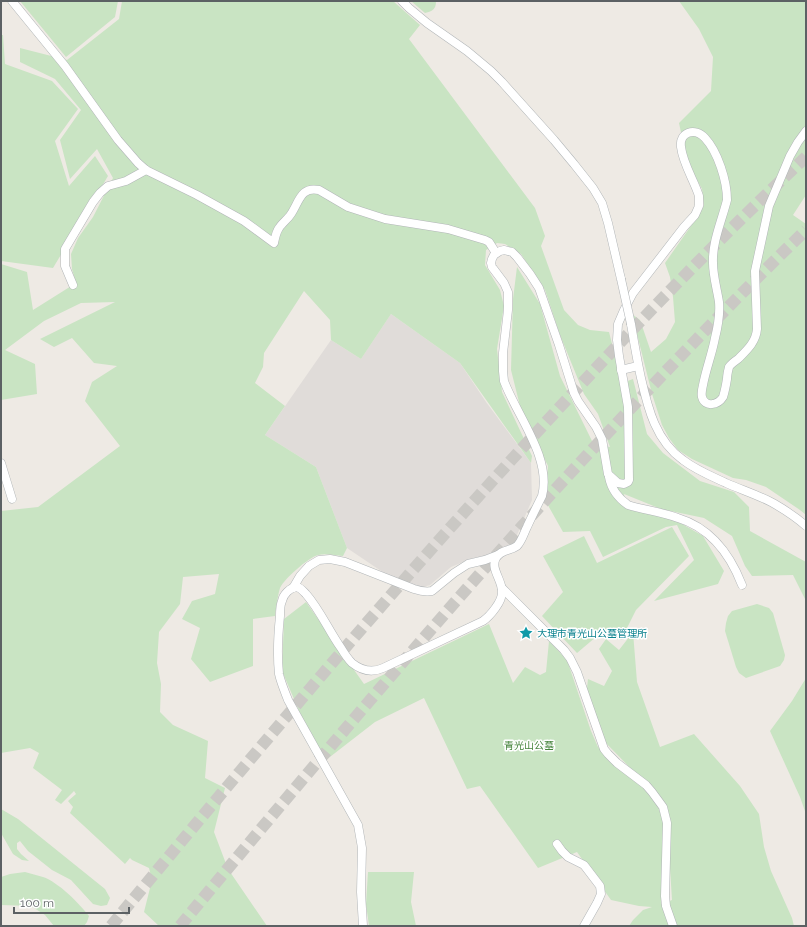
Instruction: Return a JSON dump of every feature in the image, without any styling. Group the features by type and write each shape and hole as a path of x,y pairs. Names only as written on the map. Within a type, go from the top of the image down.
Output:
{"street":[{"path":"12,1 65,66 131,156 146,170 198,195 244,221 274,243 279,228 292,214 299,198 306,192 315,189 348,207 386,219 448,229 485,240 489,242 496,253"},
{"path":"402,1 427,23 467,50 502,82 574,164 593,188 602,203 608,222 621,279 638,366 647,403 661,437 676,455 683,460 703,472 773,503 806,526"},
{"path":"608,474 618,483 624,484 629,480 628,407 617,340 617,330 620,318 633,293 679,233 695,215 699,206 699,196 684,160 681,139 685,134 693,131 704,136 714,151 724,177 727,195 713,255 714,279 719,301 719,317 702,394 702,400 706,404 715,404 724,394 730,366 750,346 756,336 756,271 769,206 790,156 806,131"},
{"path":"73,286 65,266 65,249 93,202 108,186 126,181 146,170"},
{"path":"363,926 361,892 362,848 358,826 288,700 280,680 278,651 281,602 285,594 292,588 300,576 309,566 318,560 330,559 344,562 414,589 428,592 432,591 454,573 468,564 485,560 498,555 503,551 514,548 520,541 542,496 542,468 537,451 503,376 503,345 508,310 508,292 506,286 491,265 492,259 496,253 504,250 512,252 530,274 539,288 574,393 602,439 610,483 615,492 622,501 628,505 677,517 703,530 724,550 734,565 742,584"},
{"path":"621,370 638,366"},
{"path":"1,463 12,499"},
{"path":"292,588 300,588 309,597 350,661 358,667 376,671 482,621 492,613 500,600 502,591 494,565 495,559 498,555"},
{"path":"502,588 564,650 570,658 577,672 604,749 617,763 646,785 663,807 668,823 666,906 672,926"},
{"path":"557,844 568,857 584,865 600,886 601,894 584,926"}],"shaded area":[{"path":"391,314 460,363 486,402 531,463 532,500 514,542 490,555 473,558 451,567 430,585 423,587 390,577 347,548 316,467 265,435 331,340 361,359"}],"green space":[{"path":"20,1 118,1 115,17 66,57"},
{"path":"122,1 393,1 420,25 409,39 535,208 545,236 541,246 564,310 578,325 590,330 609,332 622,383 633,379 647,434 663,453 700,481 734,492 749,507 750,531 806,562 806,601 793,575 752,576 745,566 732,536 704,518 661,509 624,494 627,508 677,521 703,536 724,571 718,584 654,601 694,560 677,525 666,527 603,557 590,531 563,532 545,500 548,466 521,410 511,370 513,299 517,267 540,304 560,376 593,443 610,447 598,414 584,394 560,335 545,290 521,254 505,244 497,243 486,250 485,265 500,290 504,306 497,349 502,392 532,456 531,463 460,363 391,314 361,359 331,340 330,320 304,291 264,353 263,367 255,383 285,406 265,435 316,467 347,548 343,556 330,554 318,555 303,564 292,574 280,588 275,616 253,619 253,666 210,682 191,659 200,628 182,619 192,601 215,594 219,574 183,577 180,604 159,632 157,663 161,684 160,712 173,725 208,741 205,778 225,788 214,832 228,869 267,926 159,926 144,912 152,880 149,868 130,858 125,864 70,813 73,807 68,801 76,794 74,791 61,804 55,800 62,790 33,768 39,753 30,748 1,753 1,511 38,507 120,446 85,401 92,382 117,366 94,363 72,338 54,347 40,339 115,302 81,303 44,321 5,350 35,364 37,394 1,400 1,264 27,272 33,310 76,283 72,269 71,254 78,238 93,217 113,178 97,149 70,179 60,140 81,110 55,79 20,62 20,48 67,60 119,19"},
{"path":"411,1 436,1 436,4 434,9 425,13"},
{"path":"679,1 806,1 806,195 793,215 806,224 806,515 766,487 746,480 733,478 692,459 678,450 662,425 652,394 632,314 640,320 651,352 666,339 675,322 670,277 665,263 704,205 702,189 686,156 679,123 711,91 713,57 699,29"},
{"path":"1,35 3,35 5,64 52,81 78,109 55,141 69,186 95,156 108,176 53,268 1,261"},
{"path":"672,527 689,556 636,610 621,640 603,631 577,653 542,616 563,592 543,556 584,536 597,563"},
{"name":"青光山公墓","path":"306,602 364,684 489,624 513,683 525,667 540,675 546,672 549,641 567,660 591,731 598,747 639,779 658,806 665,827 663,808 647,785 601,738 586,697 588,679 604,686 612,671 599,649 606,639 619,650 633,632 637,682 660,747 694,734 740,786 759,814 764,847 771,871 792,918 794,926 629,926 643,910 652,907 639,906 611,900 577,852 538,868 480,786 467,789 424,698 375,722 326,760 300,713 282,671 284,619","holes":["665,832 670,868 672,900 661,904"]},
{"path":"757,604 769,608 773,613 785,655 780,666 746,678 739,673 736,667 725,631 726,623 728,616 732,611"},
{"path":"806,678 806,814 800,797 770,731 792,701"},
{"path":"1,809 18,819 105,889 110,898 107,905 101,906 93,904 71,880 52,870 28,851 20,841 17,843 17,849 29,861 22,860 13,854 1,833"},
{"path":"25,872 43,877 55,883 68,894 89,916 84,926 54,926 45,915 31,906 1,905 1,877"},
{"path":"368,872 414,872 411,902 416,926 369,926 366,904"}],"tunnel":[{"path":"111,926 310,688 463,513 621,341 731,229 806,157"},
{"path":"180,926 363,708 456,600 551,494 677,360 806,230"}],"place":[{"name":"大理市青光山公墓管理所","path":"526,633"}]}
